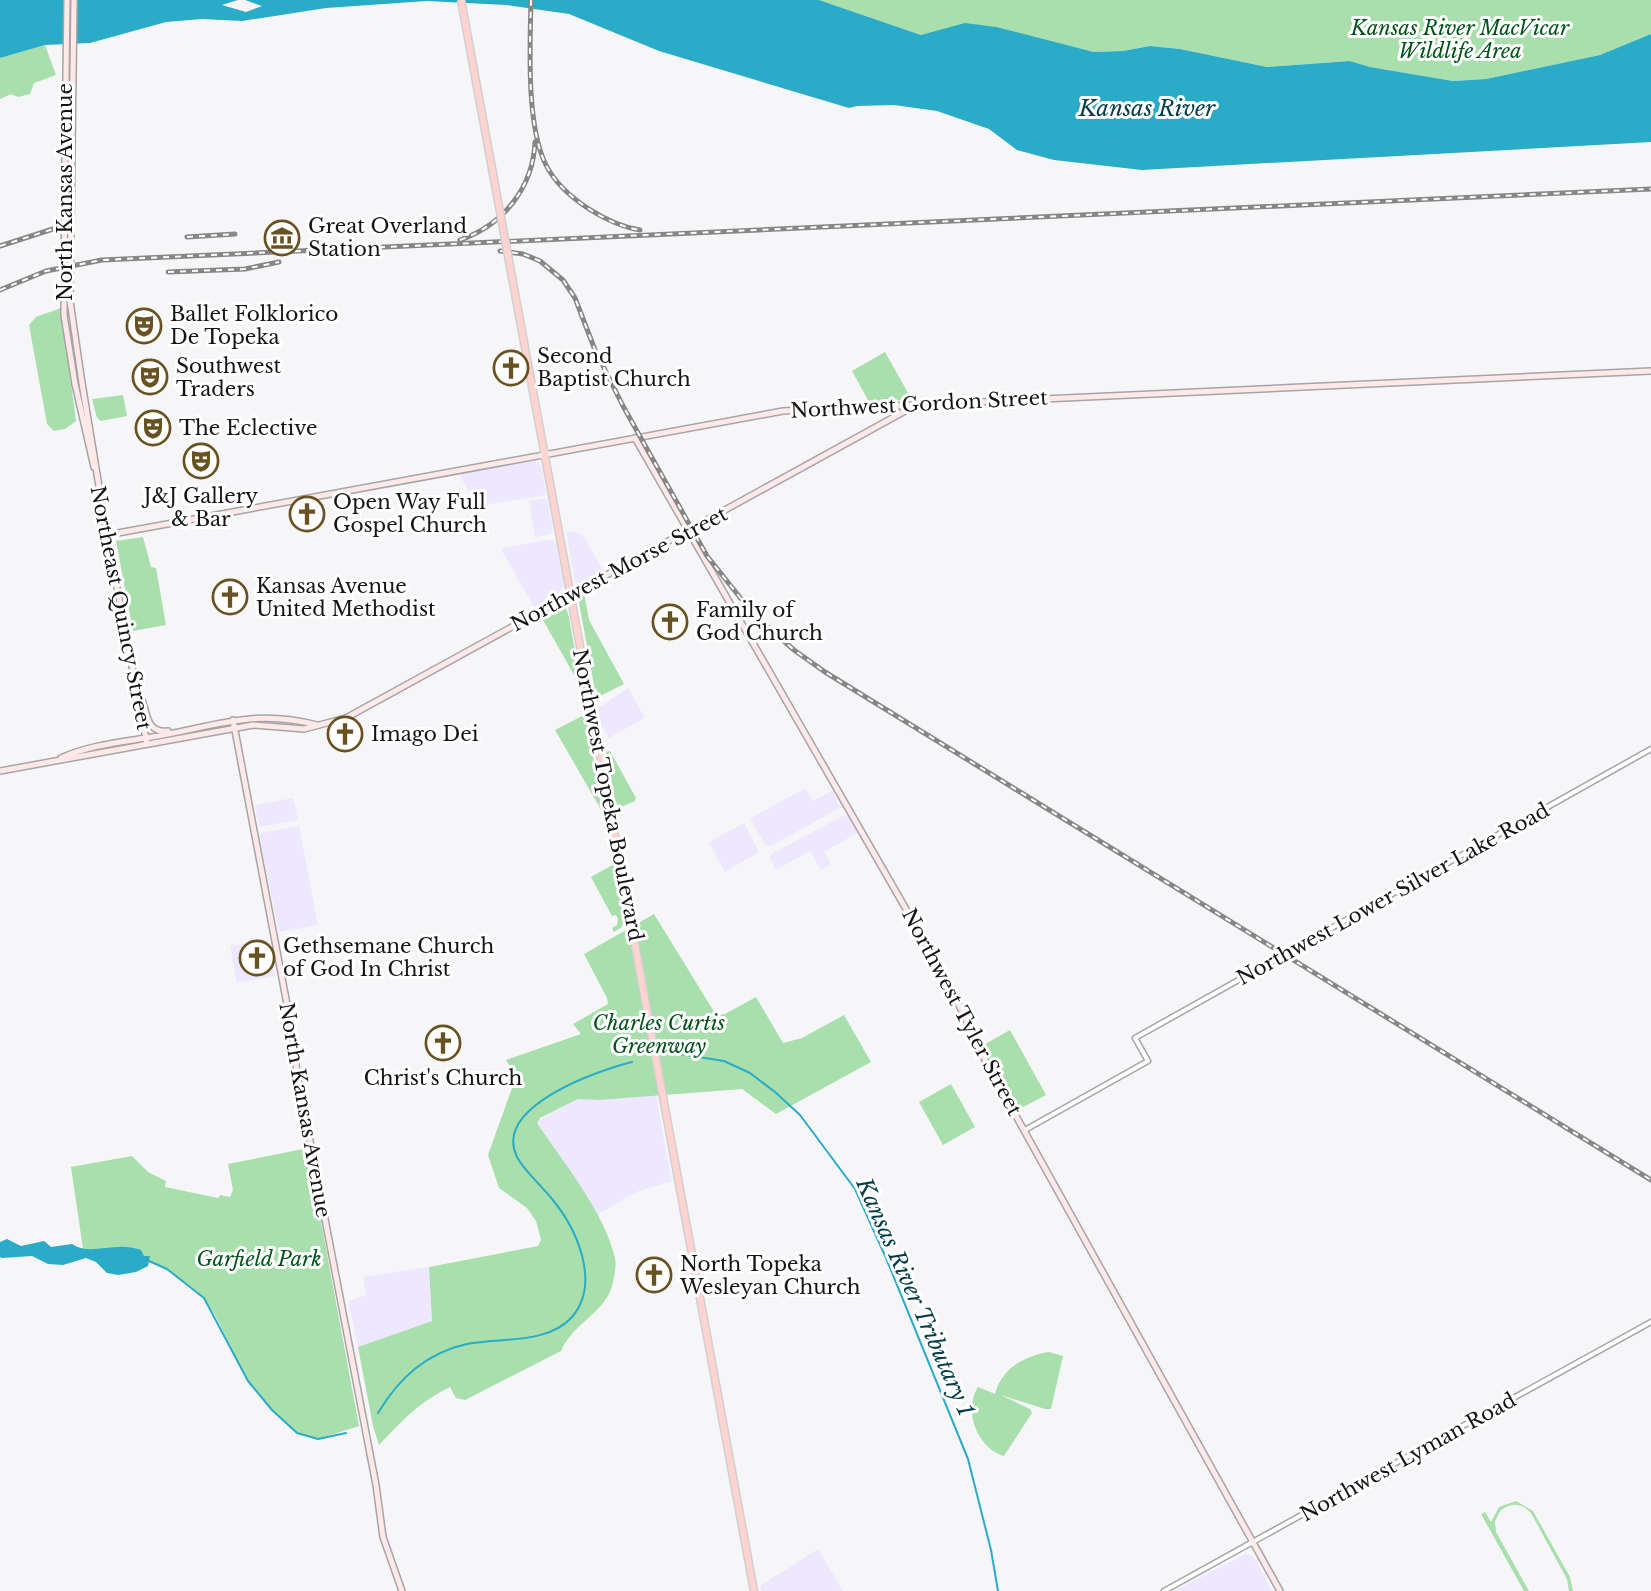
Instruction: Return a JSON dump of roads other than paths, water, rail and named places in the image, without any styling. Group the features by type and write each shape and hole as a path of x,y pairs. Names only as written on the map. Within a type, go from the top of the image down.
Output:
{"main road":[{"name":"North Kansas Avenue","path":"67,0 63,290 66,331 79,383"},
{"name":"North Kansas Avenue","path":"74,0 70,301 79,383"},
{"name":"Northwest Topeka Boulevard","path":"461,0 754,1591"},
{"name":"Northwest Gordon Street","path":"107,535 783,411 1651,371"},
{"name":"Northeast Quincy Street","path":"79,383 146,741"},
{"name":"Northwest Morse Street","path":"146,741 262,725 304,729 339,721 917,405"},
{"name":"Northwest Tyler Street","path":"635,438 944,976 970,1031 1280,1591"},
{"path":"136,689 154,729 188,728"},
{"name":"Northwest Morse Street","path":"188,728 264,717 317,725"},
{"name":"North Kansas Avenue","path":"233,720 376,1485 383,1537 402,1591"},
{"path":"0,771 146,741 188,728"}],"street":[{"name":"Northwest Lower Silver Lake Road","path":"1025,1130 1148,1061 1135,1038 1651,749"},
{"name":"Northwest Lyman Road","path":"1164,1591 1651,1322"}],"water":[{"name":"Kansas River","path":"0,0 238,0 222,5 246,12 262,6 245,0 819,0 921,35 965,23 996,27 1094,52 1150,46 1267,67 1350,61 1453,81 1486,79 1600,55 1651,34 1651,142 1142,170 1054,160 1017,150 989,129 937,111 894,105 849,108 659,51 569,14 506,5 427,1 326,8 242,21 202,19 166,22 90,43 45,45 0,58"},
{"path":"7,1239 21,1246 44,1241 51,1247 72,1244 87,1249 131,1247 141,1250 144,1256 150,1256 148,1266 118,1275 107,1273 96,1262 86,1258 63,1265 48,1264 32,1256 2,1258 0,1242"}],"waterway":[{"name":"Kansas River Tributary 1","path":"680,1054 724,1061 750,1073 775,1092 800,1115 855,1189 968,1459 998,1591"},
{"path":"378,1413 405,1378 439,1354 467,1344 536,1336 562,1326 572,1317 585,1288 582,1256 561,1211 517,1157 513,1139 520,1122 553,1093 597,1073 632,1062"},
{"name":"Kansas River Tributary 1","path":"149,1261 167,1269 204,1298 248,1381 272,1410 297,1433 318,1439 346,1433"}],"railway":[{"path":"531,0 532,107 546,165 559,184 583,205 613,222 640,230"},
{"path":"460,240 490,225 513,203 528,175 535,142"},
{"path":"0,290 46,271 102,260 1651,189"},
{"path":"0,246 53,229"},
{"path":"187,237 235,234"},
{"path":"500,251 523,254 540,261 563,280 575,298 595,350 623,406 707,556 754,615 794,650 825,672 1651,1180"},
{"path":"168,272 245,269 279,262"}],"place":[{"name":"Great Overland Station","path":"282,238"},
{"name":"Ballet Folklorico De Topeka","path":"144,326"},
{"name":"Second Baptist Church","path":"511,368"},
{"name":"Southwest Traders","path":"150,377"},
{"name":"The Eclective","path":"153,428"},
{"name":"J&J Gallery & Bar","path":"201,461"},
{"name":"Open Way Full Gospel Church","path":"307,514"},
{"name":"Kansas Avenue United Methodist","path":"230,597"},
{"name":"Family of God Church","path":"670,622"},
{"name":"Imago Dei","path":"345,734"},
{"name":"Gethsemane Church of God In Christ","path":"257,958"},
{"name":"Christ's Church","path":"443,1043"},
{"name":"North Topeka Wesleyan Church","path":"654,1275"}],"park label":[{"name":"Kansas River MacVicar Wildlife Area","path":"1460,40"},
{"name":"Charles Curtis Greenway","path":"659,1034"},
{"name":"Garfield Park","path":"259,1259"}]}
